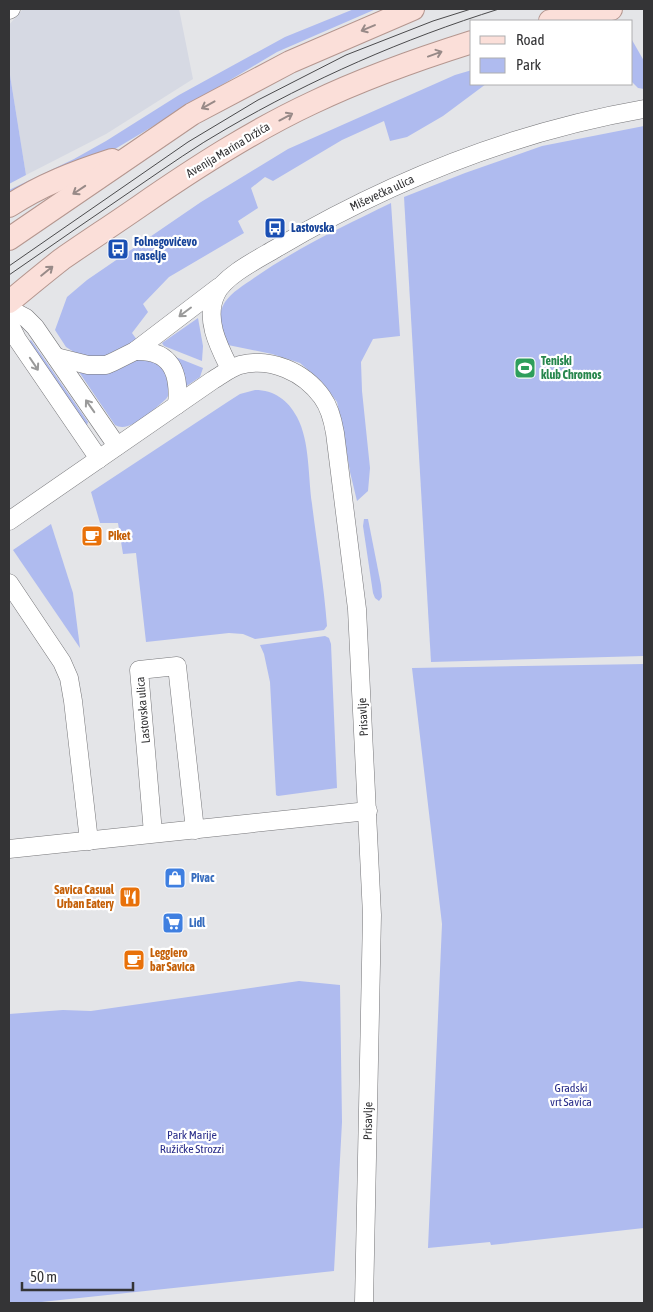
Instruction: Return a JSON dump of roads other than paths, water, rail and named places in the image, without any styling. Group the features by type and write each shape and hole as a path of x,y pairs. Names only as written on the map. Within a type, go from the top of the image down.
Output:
{"main road":[{"path":"9,239 192,114 290,62 411,9"},
{"path":"555,20 611,9"},
{"name":"Avenija Marina Držića","path":"9,302 61,260 216,155 270,124 353,84 470,43"},
{"path":"9,206 47,183 82,169 134,153"}],"street":[{"name":"Miševečka ulica","path":"230,370 217,342 212,321 214,298 224,283 258,259 324,220 415,177 476,153 525,136 644,109"},
{"path":"56,357 97,366 113,362 135,350 224,283"},
{"path":"9,309 26,318 36,327 118,446"},
{"path":"9,323 17,339 99,459 9,521"},
{"path":"135,350 155,352 170,363 177,381 177,405"},
{"name":"Prisavlje","path":"99,459 230,370 249,363 277,365 302,377 323,398 333,421 346,508 357,609 368,811 372,948 364,1303"},
{"path":"9,582 62,662 69,678 89,841"},
{"name":"Lastovska ulica","path":"153,834 139,670 177,666 195,830"},
{"path":"9,849 368,811"}],"tram line":[{"path":"9,266 188,142 258,100 346,55 433,21 471,9"},
{"path":"9,275 182,156 291,93 393,47 499,9"}],"place":[{"name":"Lastovska","path":"275,228"},
{"name":"Folnegovićevo naselje","path":"118,249"},
{"name":"Teniski klub Chromos","path":"525,368"},
{"name":"Piket","path":"92,536"},
{"name":"Pivac","path":"175,878"},
{"name":"Savica Casual Urban Eatery","path":"130,897"},
{"name":"Lidl","path":"173,923"},
{"name":"Leggiero bar Savica","path":"134,960"}],"park label":[{"name":"Gradski vrt Savica","path":"571,1095"},
{"name":"Park Marije Ružičke Strozzi","path":"192,1142"}]}
